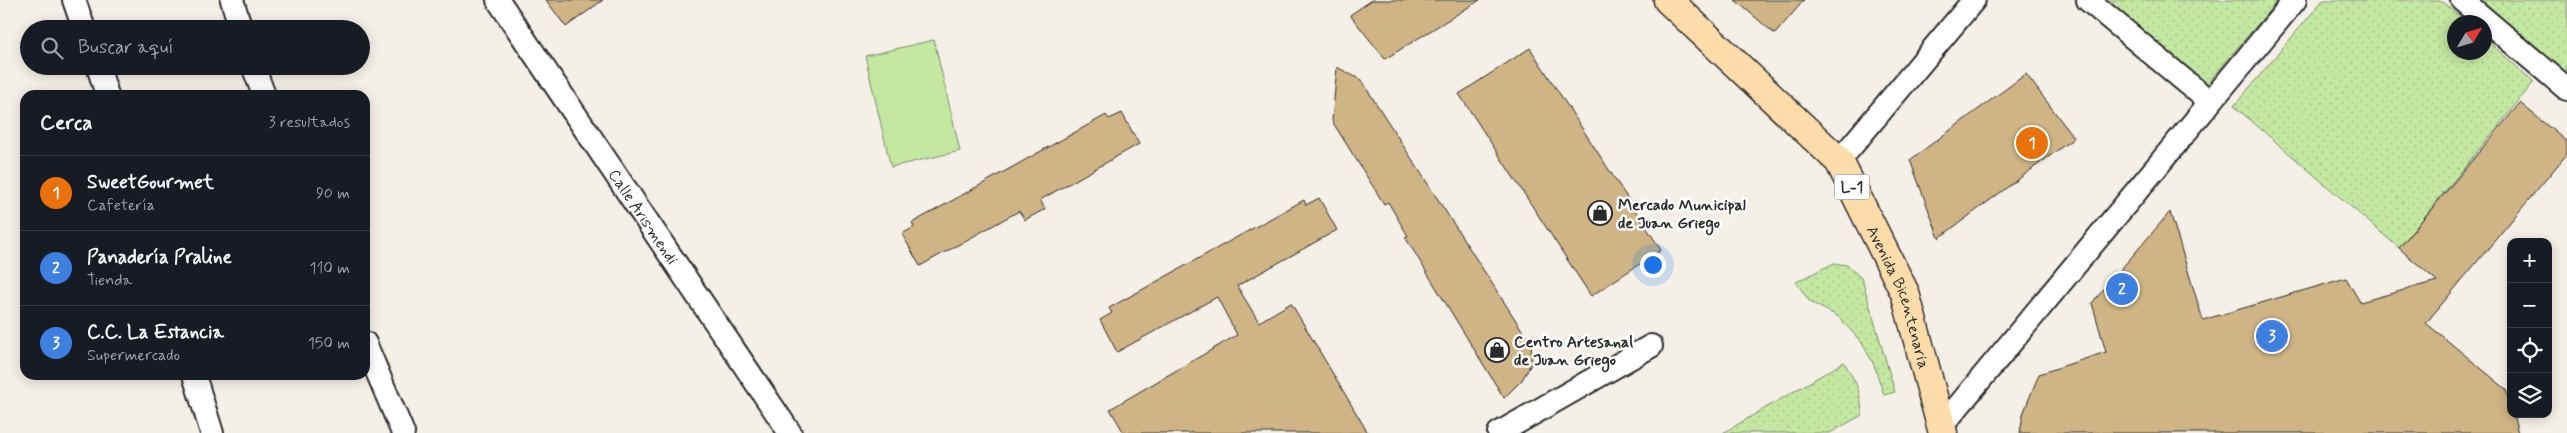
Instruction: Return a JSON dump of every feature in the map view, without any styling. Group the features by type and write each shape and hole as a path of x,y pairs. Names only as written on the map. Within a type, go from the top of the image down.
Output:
{"main road":[{"name":"Avenida Bicentenaria","path":"1668,0 1839,161 1905,293 1942,430"}],"street":[{"path":"74,0 81,20"},
{"path":"232,0 238,20"},
{"name":"Calle Arismendi","path":"498,0 790,433"},
{"path":"1839,161 1974,0"},
{"path":"2088,0 2210,102"},
{"path":"1942,430 2295,0"},
{"path":"2462,0 2567,89"},
{"path":"101,75 106,90"},
{"path":"256,75 262,90"},
{"path":"1499,433 1651,346"},
{"path":"370,355 403,433"},
{"path":"196,380 212,433"}],"green space":[{"path":"2107,0 2278,0 2206,85"},
{"path":"2323,0 2440,0 2458,15 2447,15 2447,60 2492,60 2492,45 2534,82 2399,248 2234,106"},
{"path":"2481,0 2567,0 2567,74"},
{"path":"934,40 960,151 891,167 865,56"},
{"path":"1834,263 1847,265 1862,279 1895,392 1884,395 1874,365 1862,343 1839,317 1810,302 1796,282"},
{"path":"1844,362 1857,387 1862,415 1830,433 1723,433"}],"building":[{"path":"546,0 603,0 566,27"},
{"path":"1372,0 1480,0 1385,59 1350,15"},
{"path":"1735,0 1804,0 1775,34"},
{"path":"1530,48 1661,250 1591,296 1459,94"},
{"path":"1337,67 1361,80 1531,344 1532,362 1522,380 1504,398 1405,237 1408,236 1388,202 1384,204 1332,121"},
{"path":"2026,74 2074,138 1939,238 1910,160"},
{"path":"2520,103 2567,142 2567,154 2426,323 2506,389 2507,418 2514,418 2518,433 2020,433 2023,414 2039,374 2106,352 2092,303 2170,212 2203,320 2346,278 2360,302 2437,281 2399,248"},
{"path":"1122,113 1139,144 1040,200 1045,209 1025,220 1019,211 920,266 902,234 914,227 912,223 1106,115 1109,119"},
{"path":"1319,198 1337,230 1237,286 1259,322 1291,303 1368,433 1124,433 1110,409 1237,335 1217,297 1117,352 1100,320 1112,313 1109,308 1304,200 1306,205"}],"place":[{"name":"SweetGourmet","path":"2032,143"},
{"name":"Mercado Municipal de Juan Griego","path":"1600,213"},
{"name":"Panadería Praline","path":"2122,289"},
{"name":"C.C. La Estancia","path":"2272,336"},
{"name":"Centro Artesanal de Juan Griego","path":"1497,350"}]}
